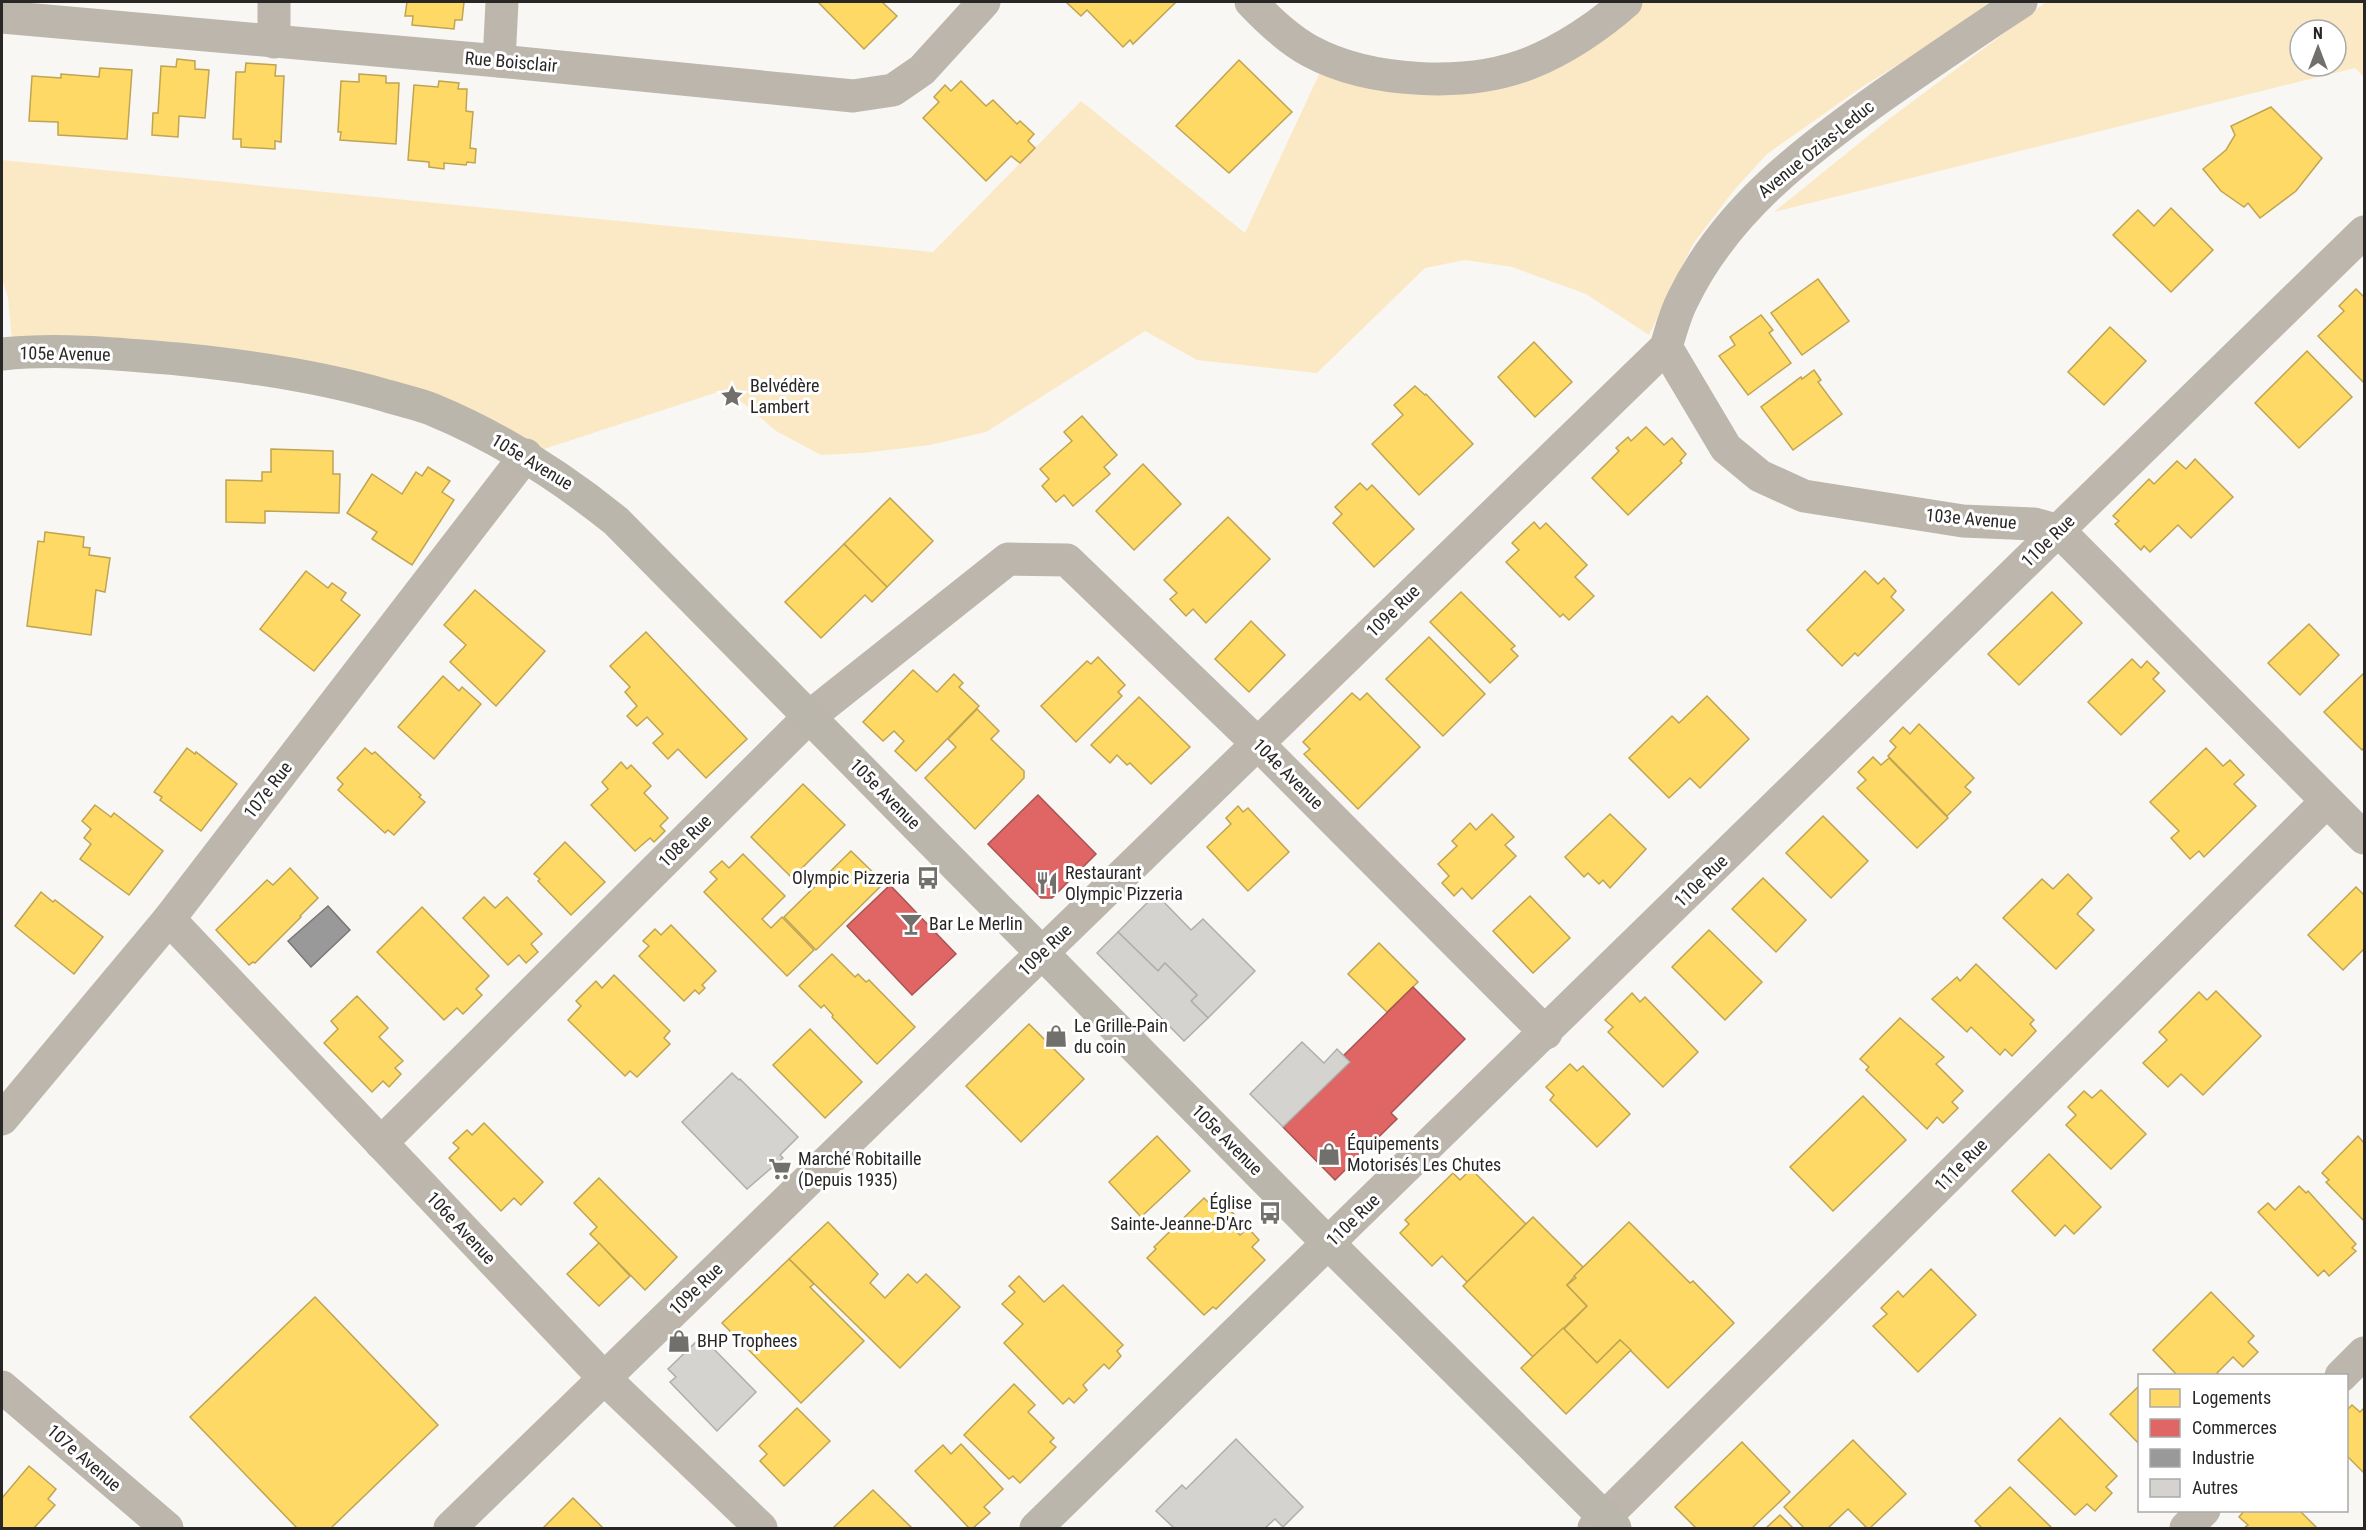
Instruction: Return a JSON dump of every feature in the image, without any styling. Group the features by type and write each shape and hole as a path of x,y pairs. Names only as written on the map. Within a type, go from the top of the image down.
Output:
{"street":[{"path":"274,2 274,42"},
{"path":"499,61 502,2"},
{"name":"Rue Boisclair","path":"2,17 499,61 853,96 893,90 922,70 984,2"},
{"path":"1251,2 1266,18 1309,51 1342,66 1393,76 1458,78 1498,73 1530,63 1583,34 1626,2"},
{"name":"Avenue Ozias-Leduc","path":"1666,346 1682,300 1709,255 1761,190 1808,150 1870,105 2021,2"},
{"name":"110e Rue","path":"1036,1528 1546,1033 2364,232"},
{"name":"103e Avenue","path":"1666,346 1726,448 1760,476 1804,496 1962,521 2034,524 2059,531"},
{"name":"109e Rue","path":"450,1528 1666,346"},
{"name":"105e Avenue","path":"2,354 66,352 161,358 272,370 326,379 429,408 526,455 573,486 616,521 1604,1525"},
{"name":"107e Rue","path":"2,1119 169,919 526,455"},
{"path":"2059,531 2327,801 2361,827"},
{"name":"104e Avenue","path":"1008,559 1067,560 1257,743 1546,1033"},
{"name":"108e Rue","path":"381,1143 809,717 1008,559"},
{"name":"111e Rue","path":"1604,1525 2327,801"},
{"name":"106e Avenue","path":"169,919 604,1378 761,1528"},
{"path":"2343,1374 2364,1353"},
{"name":"107e Avenue","path":"2,1387 167,1528"},
{"path":"2186,1528 2202,1512"}],"shaded area":[{"path":"1642,2 1999,2 1862,87 1767,154 1735,189 1693,244 1649,335 1586,294 1512,267 1465,260 1425,268 1317,373 1197,360 1145,331 986,432 930,445 863,453 821,455 776,431 743,403 718,392 526,455 378,393 13,352 8,298 2,278 2,160 933,252 1081,101 1245,233 1323,66 1433,85"},
{"path":"2046,2 2364,2 2364,77 2355,68 2348,70 2348,18 2288,18 2288,78 2315,78 1774,212 1889,119"}],"building: Logements":[{"path":"407,2 464,2 462,20 455,20 454,29 412,25 413,16 405,16"},
{"path":"818,2 882,2 897,16 864,49"},
{"path":"1066,2 1176,2 1133,44 1130,40 1123,47 1087,10 1081,16"},
{"path":"177,59 195,61 195,69 209,70 205,118 179,116 178,137 152,135 153,113 158,113 161,66 176,67"},
{"path":"1239,60 1292,112 1229,173 1176,126"},
{"path":"246,63 276,65 275,76 284,76 281,142 275,141 275,149 241,147 241,139 233,139 236,72 245,72"},
{"path":"100,68 132,70 127,139 58,135 58,122 29,121 32,76 61,78 61,74 99,77"},
{"path":"359,74 386,76 386,83 399,83 396,144 340,140 341,132 338,132 341,81 359,82"},
{"path":"439,81 459,83 458,89 467,89 466,111 473,112 470,148 476,149 475,163 467,162 466,165 444,163 444,169 429,167 429,162 408,160 414,85 438,87"},
{"path":"961,81 986,106 993,100 1017,124 1020,121 1034,134 1028,141 1035,148 1020,163 1011,156 986,181 923,118 939,102 934,97 945,85 951,91"},
{"path":"2271,107 2322,158 2296,191 2260,218 2248,203 2244,207 2221,191 2203,169 2226,150 2235,135 2231,126"},
{"path":"2171,208 2213,250 2171,292 2113,235 2138,210 2154,226"},
{"path":"1818,279 1849,321 1802,355 1771,313"},
{"path":"2356,289 2364,297 2364,383 2318,336 2344,311 2339,306"},
{"path":"1761,315 1773,330 1769,333 1791,363 1748,395 1719,356 1735,345 1730,337"},
{"path":"2110,327 2146,361 2104,405 2068,372"},
{"path":"1534,342 1572,382 1535,417 1498,377"},
{"path":"2307,351 2352,397 2299,448 2255,403"},
{"path":"1814,370 1821,380 1818,382 1842,414 1793,450 1761,407"},
{"path":"1415,386 1426,394 1473,444 1419,495 1372,444 1403,415 1394,405"},
{"path":"1082,416 1117,455 1104,467 1110,474 1073,506 1064,495 1056,502 1042,486 1049,479 1040,469 1072,441 1064,432"},
{"path":"1646,427 1664,445 1672,438 1686,454 1680,461 1682,463 1628,515 1592,478 1619,451 1616,448 1628,437 1631,441"},
{"path":"271,449 333,451 333,474 340,474 339,513 265,511 265,523 226,522 226,480 262,481 262,472 271,472"},
{"path":"2195,459 2233,497 2191,538 2178,525 2150,552 2144,546 2141,550 2115,524 2119,521 2113,516 2149,479 2154,484 2177,461 2186,469"},
{"path":"1143,464 1181,504 1134,550 1096,511"},
{"path":"428,467 450,481 442,492 454,500 412,565 372,539 377,532 347,513 372,474 402,494 416,472 422,476"},
{"path":"1360,483 1367,490 1372,485 1414,529 1374,567 1333,523 1342,514 1335,507"},
{"path":"890,498 933,541 887,587 844,544"},
{"path":"1228,517 1270,559 1206,623 1193,609 1186,616 1170,599 1177,593 1164,580"},
{"path":"1534,522 1540,529 1546,523 1587,565 1575,577 1594,596 1569,620 1563,614 1560,617 1506,562 1519,550 1512,543"},
{"path":"45,532 84,537 83,547 90,548 89,555 110,558 105,592 96,590 91,635 27,626 38,541 44,542"},
{"path":"844,544 887,587 872,602 865,595 821,638 785,602"},
{"path":"306,571 328,588 332,583 346,593 341,600 360,615 314,671 260,629"},
{"path":"1865,571 1878,584 1884,578 1896,591 1891,597 1904,610 1858,656 1855,653 1842,666 1807,630"},
{"path":"475,590 545,651 496,706 450,662 466,645 444,625"},
{"path":"1461,592 1515,646 1511,649 1518,656 1490,683 1430,622"},
{"path":"2052,592 2082,623 2019,685 1988,654"},
{"path":"1251,621 1285,655 1249,692 1215,659"},
{"path":"2309,624 2339,655 2300,695 2268,663"},
{"path":"646,632 747,739 706,778 678,749 668,759 653,743 663,734 647,717 637,726 627,716 637,706 625,692 630,687 610,666"},
{"path":"1429,637 1485,694 1443,736 1386,679"},
{"path":"1098,657 1125,685 1118,692 1122,696 1076,742 1041,706 1087,661 1091,664"},
{"path":"2132,659 2141,668 2147,661 2159,673 2153,679 2165,691 2121,735 2088,702"},
{"path":"913,670 937,692 954,674 963,683 959,687 979,706 916,771 895,751 904,741 894,731 883,741 863,722"},
{"path":"2364,673 2364,748 2362,750 2324,712"},
{"path":"443,676 459,691 462,687 481,704 434,759 398,727"},
{"path":"1352,693 1360,700 1367,693 1420,747 1358,809 1304,754 1310,749 1303,742"},
{"path":"1707,696 1749,739 1700,788 1690,778 1669,798 1629,758 1672,716 1679,723"},
{"path":"1139,697 1190,747 1151,784 1130,763 1127,765 1117,755 1110,763 1091,745"},
{"path":"977,709 999,731 991,739 1024,771 1024,778 975,829 925,778 956,747 948,739"},
{"path":"1919,724 1974,778 1965,787 1971,792 1947,816 1888,756 1896,747 1890,741 1903,727 1910,734"},
{"path":"187,748 195,754 196,752 237,784 201,831 160,800 162,797 154,792"},
{"path":"365,748 372,754 375,752 421,795 419,797 425,802 394,835 388,830 385,833 338,790 343,784 337,778"},
{"path":"2206,748 2223,766 2230,760 2244,775 2234,784 2256,806 2204,857 2199,851 2190,859 2171,838 2179,831 2150,802"},
{"path":"1873,757 1881,765 1889,758 1948,818 1917,848 1857,788 1866,780 1858,772"},
{"path":"621,762 627,769 631,765 651,786 644,793 668,818 660,826 665,831 654,842 650,838 635,851 591,805 608,789 602,782"},
{"path":"803,784 845,825 792,878 751,837"},
{"path":"95,805 111,817 114,813 163,851 129,895 80,859 91,844 84,838 91,829 82,821"},
{"path":"1238,806 1243,812 1248,808 1289,852 1248,891 1207,847 1231,824 1226,818"},
{"path":"1492,814 1514,837 1505,845 1516,856 1472,899 1462,888 1454,896 1442,883 1449,876 1438,864 1457,846 1452,841 1470,823 1476,830"},
{"path":"1610,814 1646,849 1610,888 1603,880 1599,884 1588,873 1584,877 1565,857"},
{"path":"1823,816 1868,861 1831,898 1786,853"},
{"path":"565,842 605,882 571,915 534,874"},
{"path":"851,851 884,883 816,950 784,917"},
{"path":"743,854 785,896 762,919 771,928 782,917 814,950 787,976 704,892 717,879 710,872 722,861 729,868"},
{"path":"290,868 318,898 255,963 249,965 216,930 267,880 273,885"},
{"path":"2068,874 2092,898 2077,914 2094,930 2056,969 2003,918 2042,879 2053,889"},
{"path":"1763,878 1806,920 1776,952 1732,909"},
{"path":"2356,887 2364,895 2364,949 2343,970 2308,935"},
{"path":"41,892 103,937 74,974 15,926"},
{"path":"1530,896 1570,938 1533,973 1493,931"},
{"path":"484,897 495,908 507,897 542,934 531,944 538,952 526,963 519,955 508,965 463,918"},
{"path":"422,907 489,976 476,989 482,995 463,1014 457,1008 444,1020 377,952"},
{"path":"671,925 716,971 702,985 705,988 699,994 695,990 684,1001 639,956 649,946 643,941 655,929 661,935"},
{"path":"1709,930 1762,982 1725,1020 1672,967"},
{"path":"1379,943 1418,982 1387,1012 1348,974"},
{"path":"832,954 855,977 858,974 866,982 869,980 915,1027 877,1064 832,1017 833,1015 824,1005 821,1008 799,986"},
{"path":"1976,964 2034,1020 2030,1024 2036,1031 2012,1056 2005,1049 2000,1055 1971,1027 1967,1032 1932,999 1957,977 1960,981"},
{"path":"614,975 670,1031 664,1038 670,1044 637,1077 630,1071 625,1076 568,1020 581,1006 576,1001 596,981 602,988"},
{"path":"2216,991 2261,1036 2203,1095 2181,1074 2168,1087 2143,1063 2167,1040 2159,1032 2199,992 2207,1000"},
{"path":"1632,993 1640,1002 1645,997 1698,1052 1663,1087 1608,1032 1613,1027 1605,1020"},
{"path":"357,996 388,1028 379,1037 403,1061 395,1068 401,1074 389,1087 383,1081 372,1092 324,1043 338,1029 331,1021"},
{"path":"1900,1018 1944,1057 1936,1064 1963,1091 1952,1102 1958,1108 1943,1123 1937,1117 1927,1129 1866,1070 1869,1067 1860,1059"},
{"path":"1029,1024 1084,1079 1021,1142 966,1086"},
{"path":"810,1029 862,1082 825,1118 773,1065"},
{"path":"1570,1064 1577,1071 1583,1066 1630,1114 1597,1147 1550,1100 1554,1095 1546,1087"},
{"path":"2101,1090 2146,1134 2111,1169 2066,1125 2076,1115 2068,1107 2084,1091 2092,1098"},
{"path":"1863,1096 1906,1140 1833,1211 1790,1167"},
{"path":"484,1123 543,1182 521,1205 514,1198 501,1211 449,1158 459,1148 453,1143 467,1130 472,1135"},
{"path":"1157,1136 1190,1171 1141,1217 1109,1182"},
{"path":"2358,1136 2364,1143 2364,1221 2326,1182 2329,1180 2322,1173"},
{"path":"2049,1154 2101,1207 2074,1234 2065,1225 2055,1236 2012,1191"},
{"path":"1471,1169 1526,1224 1467,1282 1442,1256 1432,1266 1400,1233 1409,1224 1405,1220 1453,1173 1460,1180"},
{"path":"599,1178 677,1257 645,1290 590,1234 597,1227 574,1203"},
{"path":"2299,1186 2306,1193 2308,1191 2356,1244 2352,1248 2356,1251 2329,1276 2324,1270 2318,1276 2258,1212 2268,1203 2275,1210"},
{"path":"1204,1198 1217,1211 1223,1204 1235,1215 1227,1222 1240,1235 1248,1228 1259,1240 1252,1247 1265,1260 1216,1309 1213,1307 1204,1315 1147,1258 1156,1249 1154,1247"},
{"path":"1533,1217 1583,1267 1567,1285 1587,1306 1533,1357 1463,1286"},
{"path":"828,1222 878,1274 870,1283 885,1298 908,1274 917,1283 926,1274 960,1307 900,1368 789,1259"},
{"path":"1629,1222 1690,1283 1693,1281 1734,1323 1668,1388 1620,1340 1597,1363 1564,1329 1587,1306 1567,1285"},
{"path":"599,1243 630,1276 599,1306 567,1274"},
{"path":"789,1259 814,1284 810,1287 864,1341 801,1403 722,1323"},
{"path":"1931,1269 1976,1315 1918,1372 1873,1326 1887,1314 1881,1308 1898,1291 1903,1297"},
{"path":"1019,1276 1044,1302 1063,1285 1123,1345 1117,1351 1121,1356 1109,1369 1104,1364 1083,1385 1087,1390 1074,1403 1069,1398 1063,1404 1004,1343 1023,1324 1002,1304 1015,1292 1009,1286"},
{"path":"2211,1292 2254,1336 2248,1342 2258,1352 2243,1367 2233,1357 2218,1374 2176,1374 2153,1350"},
{"path":"315,1297 438,1425 331,1528 297,1528 190,1417"},
{"path":"1563,1328 1597,1363 1620,1340 1631,1350 1566,1414 1521,1368"},
{"path":"1014,1384 1035,1405 1028,1412 1054,1438 1050,1442 1056,1447 1020,1483 1013,1476 1009,1479 964,1435"},
{"path":"2138,1387 2138,1443 2110,1414"},
{"path":"2352,1405 2360,1412 2364,1408 2364,1473 2348,1457 2348,1409"},
{"path":"797,1408 830,1441 784,1486 760,1461 767,1454 759,1446"},
{"path":"2060,1418 2117,1476 2106,1487 2112,1493 2095,1511 2087,1504 2075,1515 2018,1460"},
{"path":"1853,1440 1906,1494 1870,1528 1867,1528 1848,1509 1828,1528 1804,1528 1784,1507"},
{"path":"1742,1442 1790,1492 1752,1528 1696,1528 1675,1507"},
{"path":"961,1444 1003,1489 984,1507 990,1513 973,1528 969,1528 915,1471 943,1445 951,1454"},
{"path":"29,1466 56,1489 48,1499 55,1505 34,1528 2,1528 2,1498"},
{"path":"2010,1487 2052,1528 1982,1528 1975,1521"},
{"path":"873,1490 912,1528 833,1528"},
{"path":"573,1498 603,1528 543,1528"},
{"path":"2243,1512 2301,1512 2317,1528 2244,1528 2248,1525 2239,1517"},
{"path":"1780,1515 1793,1528 1766,1528"}],"building: Commerces":[{"path":"1038,795 1096,854 1052,898 1041,898 988,844"},
{"path":"890,885 956,954 912,995 847,926"},
{"path":"1413,987 1465,1039 1391,1113 1397,1119 1335,1180 1283,1127 1350,1062 1344,1055"}],"building: Industrie":[{"path":"328,906 350,930 311,967 288,941"}],"building: Autres":[{"path":"1156,894 1191,930 1203,919 1255,971 1208,1018 1191,1001 1197,995 1165,963 1158,971 1118,932"},
{"path":"1118,932 1158,971 1165,963 1197,995 1191,1001 1208,1018 1184,1041 1097,953"},
{"path":"1302,1042 1324,1063 1337,1049 1350,1062 1283,1127 1250,1094"},
{"path":"732,1073 798,1137 780,1155 783,1158 747,1189 682,1122"},
{"path":"699,1339 701,1342 704,1339 756,1392 717,1431 670,1382 676,1377 668,1369"},
{"path":"1236,1439 1303,1507 1283,1527 1275,1519 1265,1528 1174,1528 1156,1511 1182,1485 1186,1489"}],"place":[{"name":"Belvédère Lambert","path":"732,396"},
{"name":"Olympic Pizzeria","path":"928,878"},
{"name":"Restaurant Olympic Pizzeria","path":"1047,883"},
{"name":"Bar Le Merlin","path":"911,924"},
{"name":"Le Grille-Pain du coin","path":"1056,1036"},
{"name":"Équipements Motorisés Les Chutes","path":"1329,1154"},
{"name":"Marché Robitaille (Depuis 1935)","path":"780,1169"},
{"name":"Église Sainte-Jeanne-D'Arc","path":"1270,1213"},
{"name":"BHP Trophees","path":"679,1341"}]}
